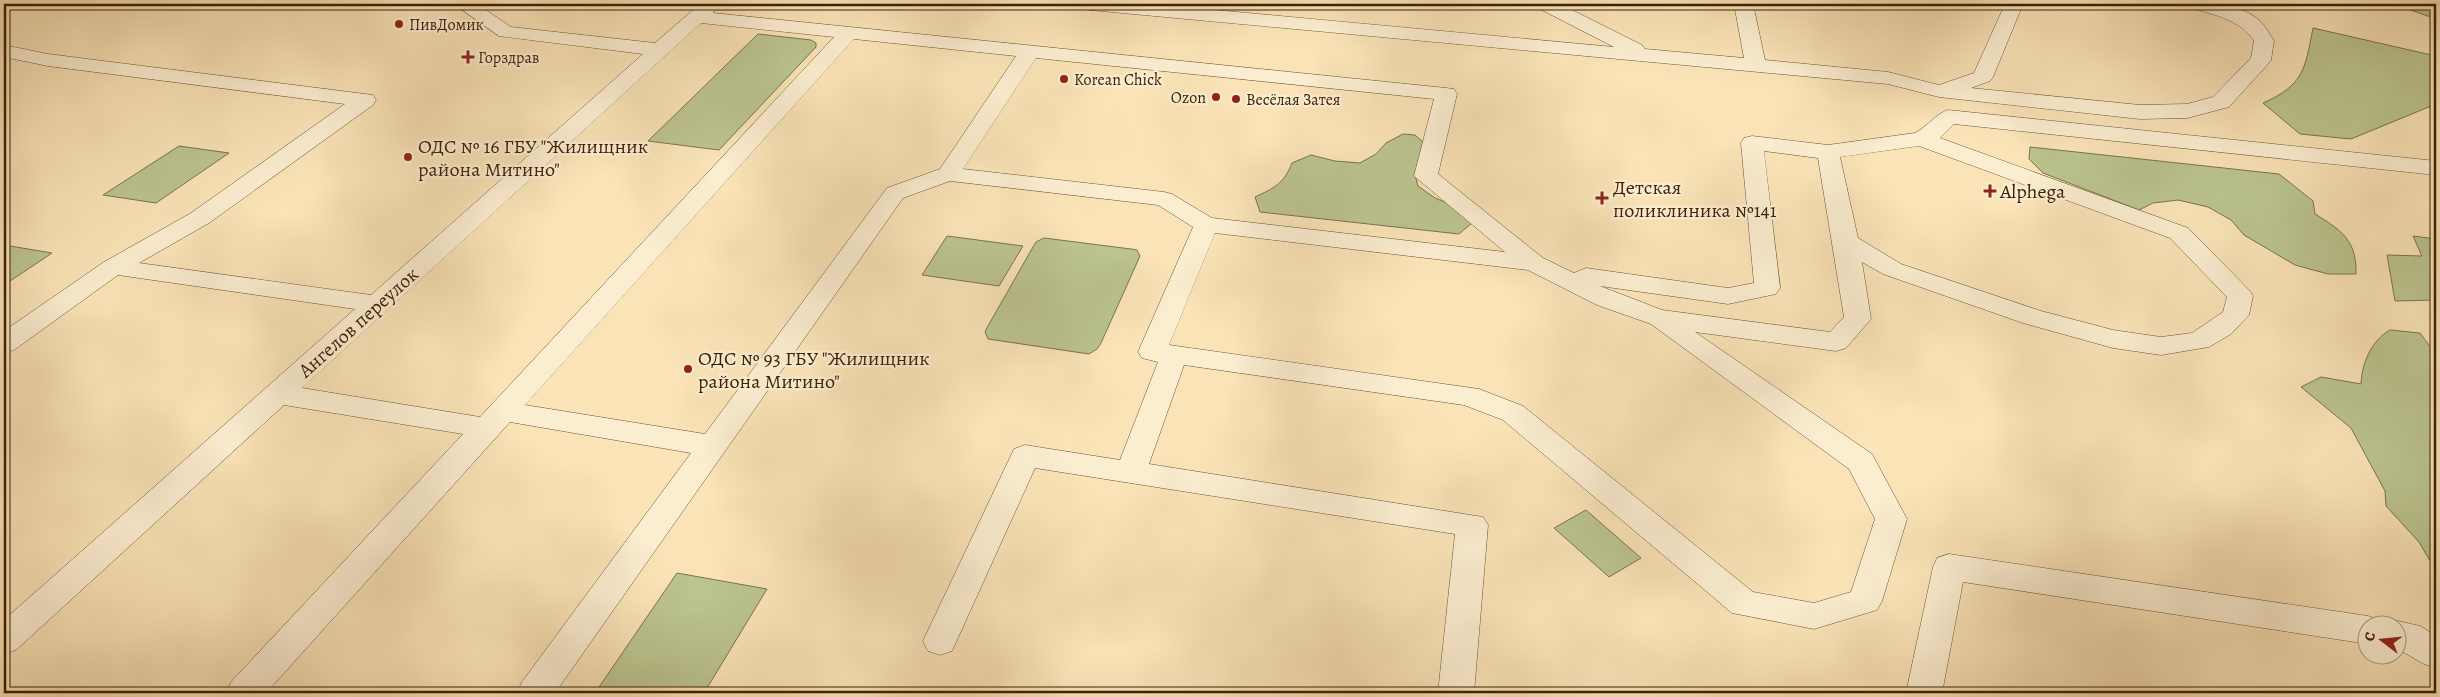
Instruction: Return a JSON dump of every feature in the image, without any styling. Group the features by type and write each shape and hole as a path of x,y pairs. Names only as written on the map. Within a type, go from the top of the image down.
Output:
{"street":[{"path":"464,4 506,32 660,50"},
{"path":"1090,4 1888,78 1939,91 2140,112 2187,111 2221,102 2261,60 2264,41 2253,25 2233,14 2198,4"},
{"path":"1545,4 1650,56"},
{"path":"1744,4 1756,66"},
{"path":"1939,91 1983,77 2014,4"},
{"path":"704,10 849,33 1446,94 1426,176 1534,263 1606,299 1658,318 1836,342 1858,319 1846,242 1828,152"},
{"name":"Ангелов переулок","path":"4,640 704,10"},
{"path":"244,693 849,33"},
{"path":"4,51 48,60 365,100 200,218 113,267 4,344"},
{"path":"948,174 1030,51"},
{"path":"1939,91 1948,117"},
{"path":"1576,284 1586,276 1728,296 1766,288 1752,142 1828,152 1921,139 1936,132 1948,117"},
{"path":"1948,117 2436,168"},
{"path":"1846,242 1892,269 2032,317 2112,339 2161,346 2199,341 2221,328 2236,315 2240,296 2179,233 1921,139"},
{"path":"535,693 895,193 948,174 1164,199 1206,225 1534,263"},
{"path":"1206,225 1152,352 1469,396 1512,413 1744,604 1814,616 1865,601 1891,519 1861,462 1658,318"},
{"path":"113,267 377,304"},
{"path":"1131,472 1174,356"},
{"path":"277,394 712,446"},
{"path":"940,641 1025,456 1472,525 1456,693"},
{"path":"1924,693 1949,567 2358,628"},
{"path":"2408,636 2436,654"}],"green space":[{"path":"2394,4 2436,4 2436,19"},
{"path":"2313,28 2436,56 2436,104 2351,139 2300,134 2263,103 2277,96 2295,82 2308,54"},
{"path":"758,34 811,40 816,43 816,47 719,150 648,141"},
{"path":"1403,134 1415,135 1423,142 1415,175 1418,186 1435,198 1459,208 1473,222 1459,234 1260,212 1255,197 1278,185 1286,176 1292,163 1311,155 1335,161 1360,163 1376,154 1386,143"},
{"path":"179,146 229,153 156,203 103,195"},
{"path":"2030,147 2279,174 2313,201 2315,214 2333,225 2346,237 2354,253 2356,274 2328,274 2295,265 2244,235 2231,220 2208,207 2178,200 2153,203 2139,210 2043,173 2029,159"},
{"path":"947,236 1023,246 999,286 922,275"},
{"path":"2413,236 2436,239 2436,300 2395,301 2387,255 2422,256"},
{"path":"1044,238 1137,250 1140,256 1101,343 1097,349 1089,354 988,339 985,332 1036,242"},
{"path":"4,245 52,253 4,285"},
{"path":"2390,330 2420,333 2436,355 2436,571 2419,542 2386,506 2385,491 2351,428 2301,387 2321,377 2361,384 2363,368 2369,353 2378,340"},
{"path":"1586,510 1641,558 1609,577 1554,528"},
{"path":"677,573 767,589 704,693 595,693"}],"place":[{"name":"ПивДомик","path":"399,24"},
{"name":"Горздрав","path":"468,57"},
{"name":"Korean Chick","path":"1064,79"},
{"name":"Ozon","path":"1216,97"},
{"name":"Весёлая Затея","path":"1236,99"},
{"name":"ОДС № 16 ГБУ \"Жилищник района Митино\"","path":"408,157"},
{"name":"Alphega","path":"1990,191"},
{"name":"Детская поликлиника №141","path":"1602,198"},
{"name":"ОДС № 93 ГБУ \"Жилищник района Митино\"","path":"688,369"}]}
